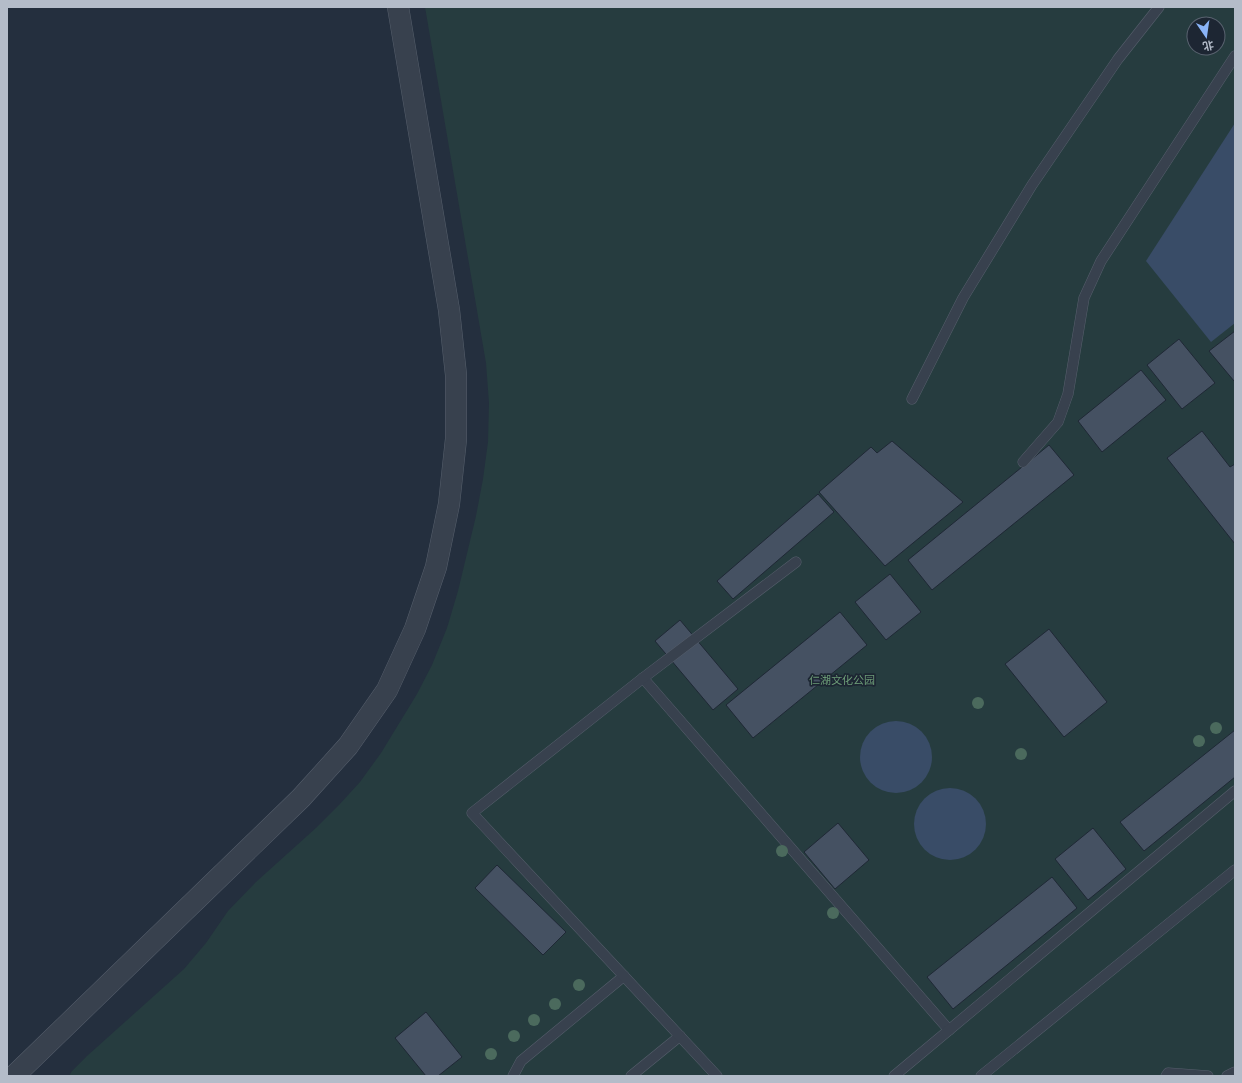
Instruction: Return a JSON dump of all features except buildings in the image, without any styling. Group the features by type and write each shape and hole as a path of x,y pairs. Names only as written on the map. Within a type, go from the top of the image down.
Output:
{"street":[{"path":"14,1076 301,798 348,746 386,690 415,629 436,567 449,504 456,439 456,375 450,310 398,7"}],"lane":[{"path":"912,399 963,298 1032,186 1118,59 1159,7"},
{"path":"1023,462 1058,422 1068,394 1084,298 1101,261 1235,56"},
{"path":"717,1076 472,813 643,678 796,562"},
{"path":"643,678 949,1030"},
{"path":"894,1076 1235,791"},
{"path":"981,1076 1235,870"},
{"path":"513,1076 521,1061 624,976"},
{"path":"631,1076 680,1036"},
{"path":"1227,1076 1235,1072"},
{"path":"1166,1076 1168,1073 1208,1076"}],"green space":[{"name":"仁湖文化公园","path":"425,7 1235,7 1235,1076 69,1076 87,1056 184,969 206,943 228,911 256,882 339,805 360,782 381,753 417,694 432,665 447,628 458,591 476,516 483,479 488,442 489,403 486,363"}],"water":[{"path":"1235,123 1235,323 1211,342 1146,261"},
{"path":"896,721 916,727 926,737 932,757 926,777 916,787 896,793 876,787 866,777 860,757 866,737 876,727"},
{"path":"950,788 970,794 980,804 986,824 980,844 970,854 950,860 930,854 920,844 914,824 920,804 930,794"}]}
